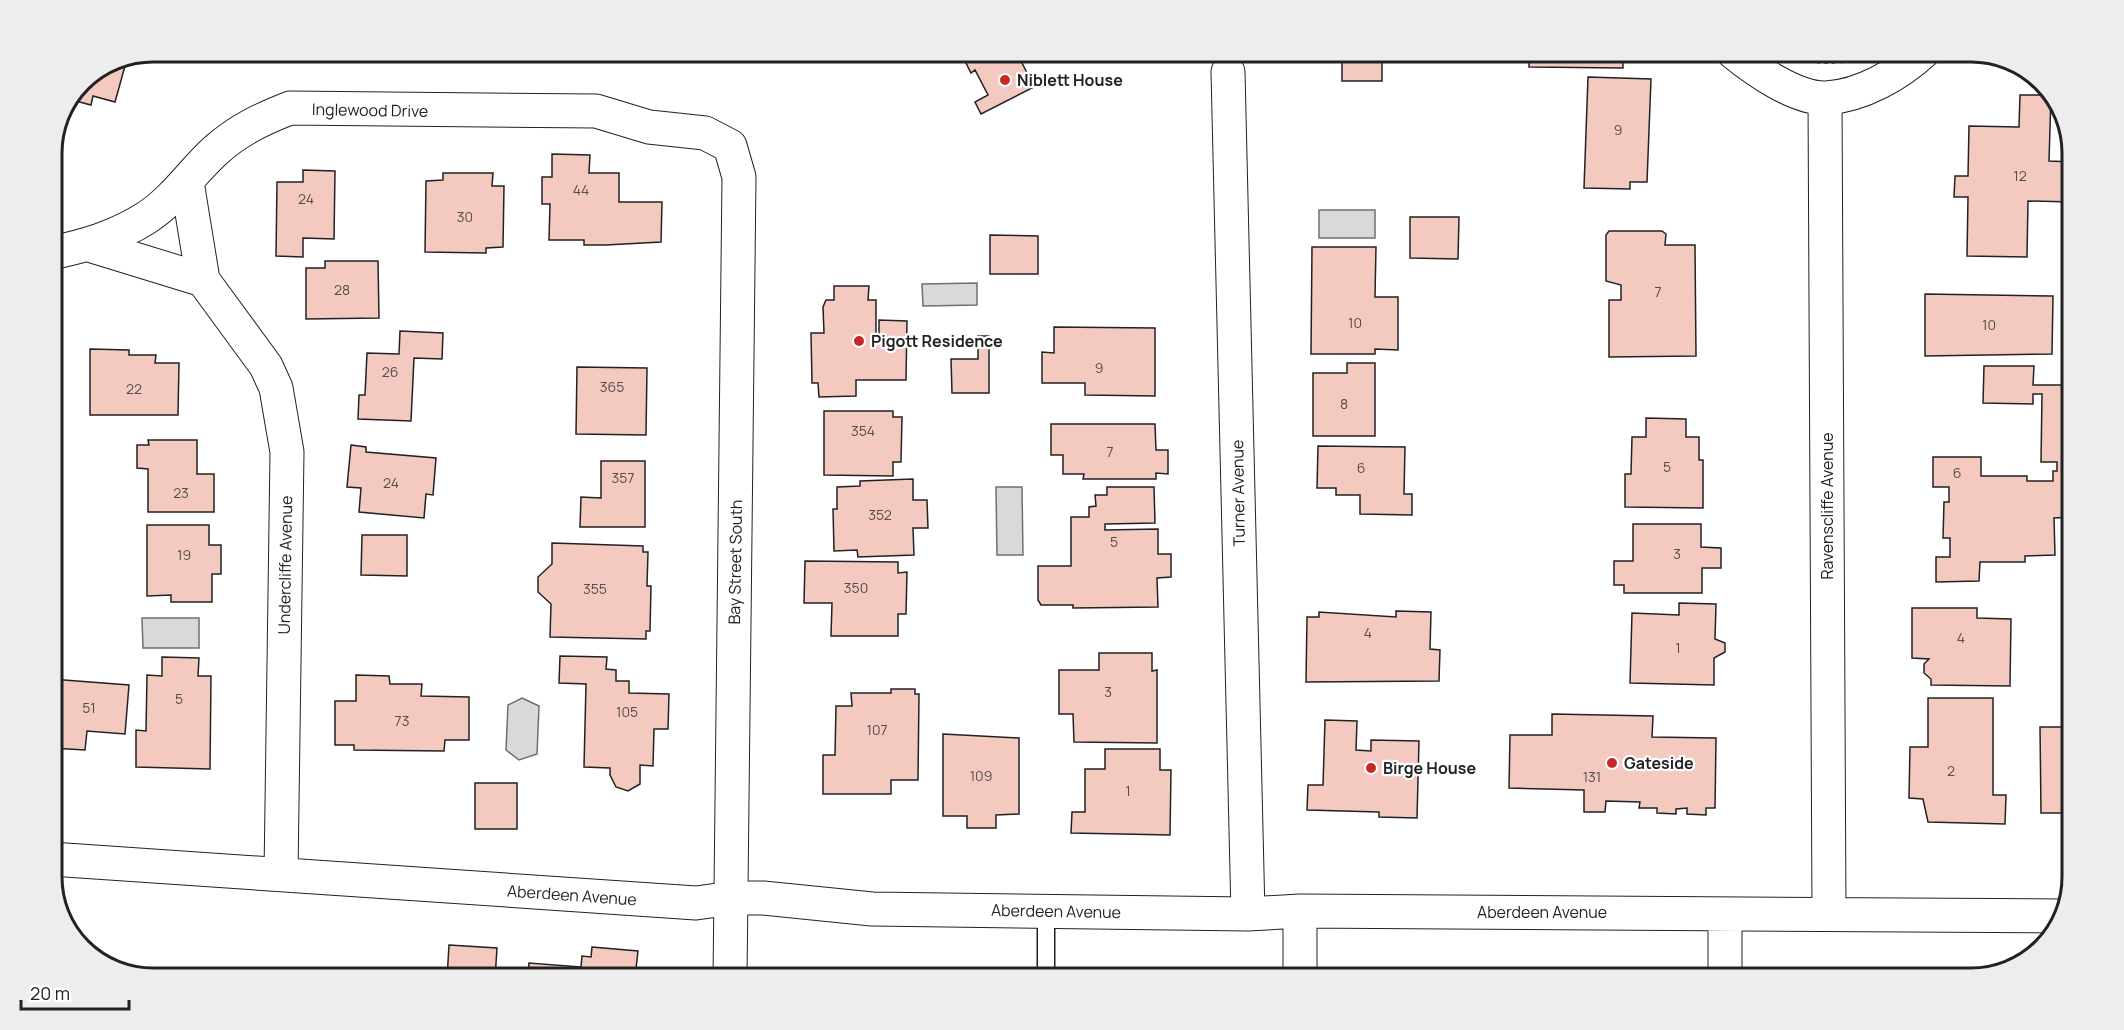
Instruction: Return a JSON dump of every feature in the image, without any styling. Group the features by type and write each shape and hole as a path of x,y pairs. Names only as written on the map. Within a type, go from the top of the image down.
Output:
{"street":[{"path":"1745,62 1784,87 1825,98 1861,90 1905,69 1912,62"},
{"name":"Turner Avenue","path":"1228,72 1248,914"},
{"name":"Ravenscliffe Avenue","path":"1825,98 1829,913"},
{"name":"Inglewood Drive","path":"62,251 89,245 147,217 187,182 214,151 248,124 290,108 596,111 649,128 705,133 730,146"},
{"name":"Bay Street South","path":"730,146 739,177 730,968"},
{"name":"Undercliffe Avenue","path":"187,182 203,280 266,366 276,388 283,419 287,452 281,874"},
{"path":"89,245 203,280"},
{"name":"Aberdeen Avenue","path":"62,860 696,903 732,898 775,899 872,909 1248,914 1300,911 2054,916"},
{"path":"1300,911 1300,968"},
{"path":"1725,914 1725,968"}],"lane":[{"path":"1046,912 1046,968"}],"shaded area":[{"path":"1319,210 1375,210 1375,238 1319,238"},
{"path":"977,283 977,305 923,306 922,284"},
{"path":"996,487 1022,487 1023,555 997,555"},
{"path":"142,618 199,618 199,648 143,648"},
{"path":"522,698 539,706 537,754 519,760 506,750 508,705"}],"building":[{"name":"Niblett House","path":"966,62 1022,62 1034,87 981,114 975,102 988,95 975,70 971,73"},
{"path":"1342,62 1382,62 1382,81 1342,81"},
{"path":"1529,62 1623,62 1623,68 1529,67"},
{"path":"125,66 115,102 93,96 91,105 77,101 88,88 102,77"},
{"path":"1588,77 1651,79 1647,182 1630,182 1630,189 1584,188"},
{"path":"2020,95 2042,95 2051,108 2049,161 2062,162 2062,202 2028,201 2027,257 1967,256 1968,197 1954,197 1955,176 1968,176 1969,126 2019,127"},
{"path":"552,154 590,155 589,173 619,173 619,202 662,202 661,242 584,245 584,240 549,240 550,204 542,204 542,177 552,177"},
{"path":"303,170 335,171 334,239 303,238 303,257 276,256 277,182 303,182"},
{"path":"443,173 493,173 492,186 504,186 503,247 486,248 486,253 425,252 426,181 443,180"},
{"path":"1410,217 1459,217 1458,259 1410,258"},
{"path":"1609,231 1662,231 1666,234 1665,245 1695,245 1696,356 1609,357 1609,300 1621,300 1621,285 1606,281 1606,235"},
{"path":"990,235 1038,236 1038,274 990,274"},
{"path":"1312,247 1376,247 1375,297 1398,297 1398,350 1375,349 1375,354 1311,354"},
{"path":"325,261 378,261 379,318 306,319 306,268 325,268"},
{"name":"Pigott Residence","path":"834,286 869,286 868,300 876,300 876,335 879,335 879,320 907,321 906,380 856,380 856,396 819,397 818,383 812,383 811,333 824,333 823,307 826,300 834,300"},
{"path":"1925,294 2053,296 2052,354 1925,356"},
{"path":"1054,327 1155,328 1155,396 1085,395 1085,383 1042,383 1042,352 1054,353"},
{"path":"400,331 443,333 442,359 414,358 411,421 358,419 359,395 365,395 367,353 399,354"},
{"path":"978,336 989,336 989,393 952,393 951,359 978,359"},
{"path":"90,349 129,350 129,355 156,355 155,363 179,363 178,415 90,415"},
{"path":"1347,363 1375,363 1375,436 1313,436 1313,373 1347,373"},
{"path":"1984,366 2034,366 2033,385 2062,385 2062,518 2054,518 2055,555 2025,556 2025,562 1980,562 1979,581 1936,582 1936,557 1950,557 1950,538 1943,538 1944,502 1949,502 1949,487 1933,487 1933,457 1981,457 1981,476 2027,476 2027,481 2053,481 2053,471 2057,471 2057,462 2041,462 2042,394 2033,394 2033,404 1983,403"},
{"path":"577,367 647,368 646,435 576,434"},
{"path":"824,411 893,411 893,417 902,417 901,462 893,462 893,476 824,475"},
{"path":"1646,418 1686,419 1686,437 1699,437 1699,460 1703,460 1703,508 1625,507 1625,474 1631,474 1632,437 1646,437"},
{"path":"1051,424 1155,424 1156,450 1168,450 1168,474 1156,473 1156,479 1083,479 1084,474 1063,474 1063,455 1051,455"},
{"path":"148,440 197,440 197,474 214,474 214,512 148,512 148,469 137,468 137,445 149,445"},
{"path":"351,445 366,447 366,452 436,458 433,495 426,494 424,518 359,512 361,488 347,487"},
{"path":"1318,446 1405,447 1404,494 1412,494 1412,515 1360,514 1360,495 1336,495 1336,488 1317,488"},
{"path":"601,461 645,461 645,527 580,527 581,497 601,498"},
{"path":"913,479 913,500 927,500 928,528 913,528 914,555 858,557 857,550 834,551 833,509 837,509 837,487 860,486 860,481"},
{"path":"1107,487 1154,487 1155,523 1105,524 1105,530 1158,529 1158,554 1171,554 1171,577 1157,578 1158,607 1073,608 1073,605 1041,605 1038,600 1038,566 1071,566 1071,517 1089,517 1089,507 1096,506 1095,495 1107,495"},
{"path":"1633,524 1701,524 1701,547 1721,548 1721,568 1702,568 1702,593 1624,593 1624,585 1614,585 1614,561 1633,561"},
{"path":"147,525 209,525 209,545 221,545 221,574 212,574 212,602 171,602 171,595 147,596"},
{"path":"362,535 407,535 407,576 361,575"},
{"path":"552,543 643,546 643,552 648,552 647,586 651,586 650,631 646,631 646,639 550,637 551,604 538,592 538,577 552,564"},
{"path":"805,561 898,562 898,573 907,572 906,614 898,614 898,636 831,636 832,603 804,603"},
{"path":"1679,603 1716,604 1715,639 1725,643 1725,652 1714,658 1714,685 1630,683 1632,613 1679,615"},
{"path":"1912,608 1977,608 1977,618 2011,619 2010,686 1931,685 1931,679 1924,673 1924,664 1929,659 1912,658"},
{"path":"1396,611 1431,612 1430,649 1440,650 1439,681 1306,682 1307,617 1319,617 1319,612 1396,617"},
{"path":"1099,653 1152,653 1152,671 1157,670 1157,743 1074,742 1073,714 1059,714 1059,670 1099,670"},
{"path":"560,656 607,657 606,669 616,670 616,681 629,681 629,693 669,694 668,729 654,729 653,766 640,765 640,784 628,791 616,787 610,775 610,768 584,767 586,684 559,683"},
{"path":"162,657 199,658 198,676 211,676 210,769 136,767 136,730 146,731 147,675 162,676"},
{"path":"356,675 389,676 390,684 422,684 421,696 469,697 469,740 445,740 444,751 354,750 354,745 335,745 335,701 356,701"},
{"path":"62,680 129,685 125,734 87,731 85,750 62,749"},
{"path":"891,689 915,689 915,694 919,694 918,780 891,780 891,794 823,794 823,755 835,755 836,706 852,706 851,693 891,693"},
{"path":"1928,698 1993,698 1993,795 2006,795 2005,824 1928,822 1923,799 1909,798 1910,747 1928,747"},
{"name":"Gateside","path":"1552,714 1653,716 1652,737 1716,738 1715,808 1706,808 1706,815 1687,814 1687,808 1676,809 1676,814 1657,813 1657,808 1639,808 1640,802 1606,801 1605,812 1584,812 1584,790 1509,788 1510,735 1552,735"},
{"name":"Birge House","path":"1325,720 1357,721 1356,750 1371,751 1371,740 1419,741 1417,818 1379,817 1379,812 1307,810 1308,785 1323,785"},
{"path":"2040,727 2062,727 2062,813 2041,813"},
{"path":"943,734 1019,738 1019,814 996,815 996,828 967,828 967,816 943,816"},
{"path":"1105,749 1160,749 1160,770 1171,770 1170,835 1071,833 1072,812 1085,812 1085,769 1105,769"},
{"path":"475,783 517,783 517,829 475,829"},
{"path":"449,945 497,948 496,968 448,968"},
{"path":"592,947 638,951 636,968 529,968 529,963 581,967 582,956 591,957"}],"place":[{"name":"Niblett House","path":"1005,80"},
{"name":"Pigott Residence","path":"859,341"},
{"name":"Gateside","path":"1612,763"},
{"name":"Birge House","path":"1371,768"}]}
